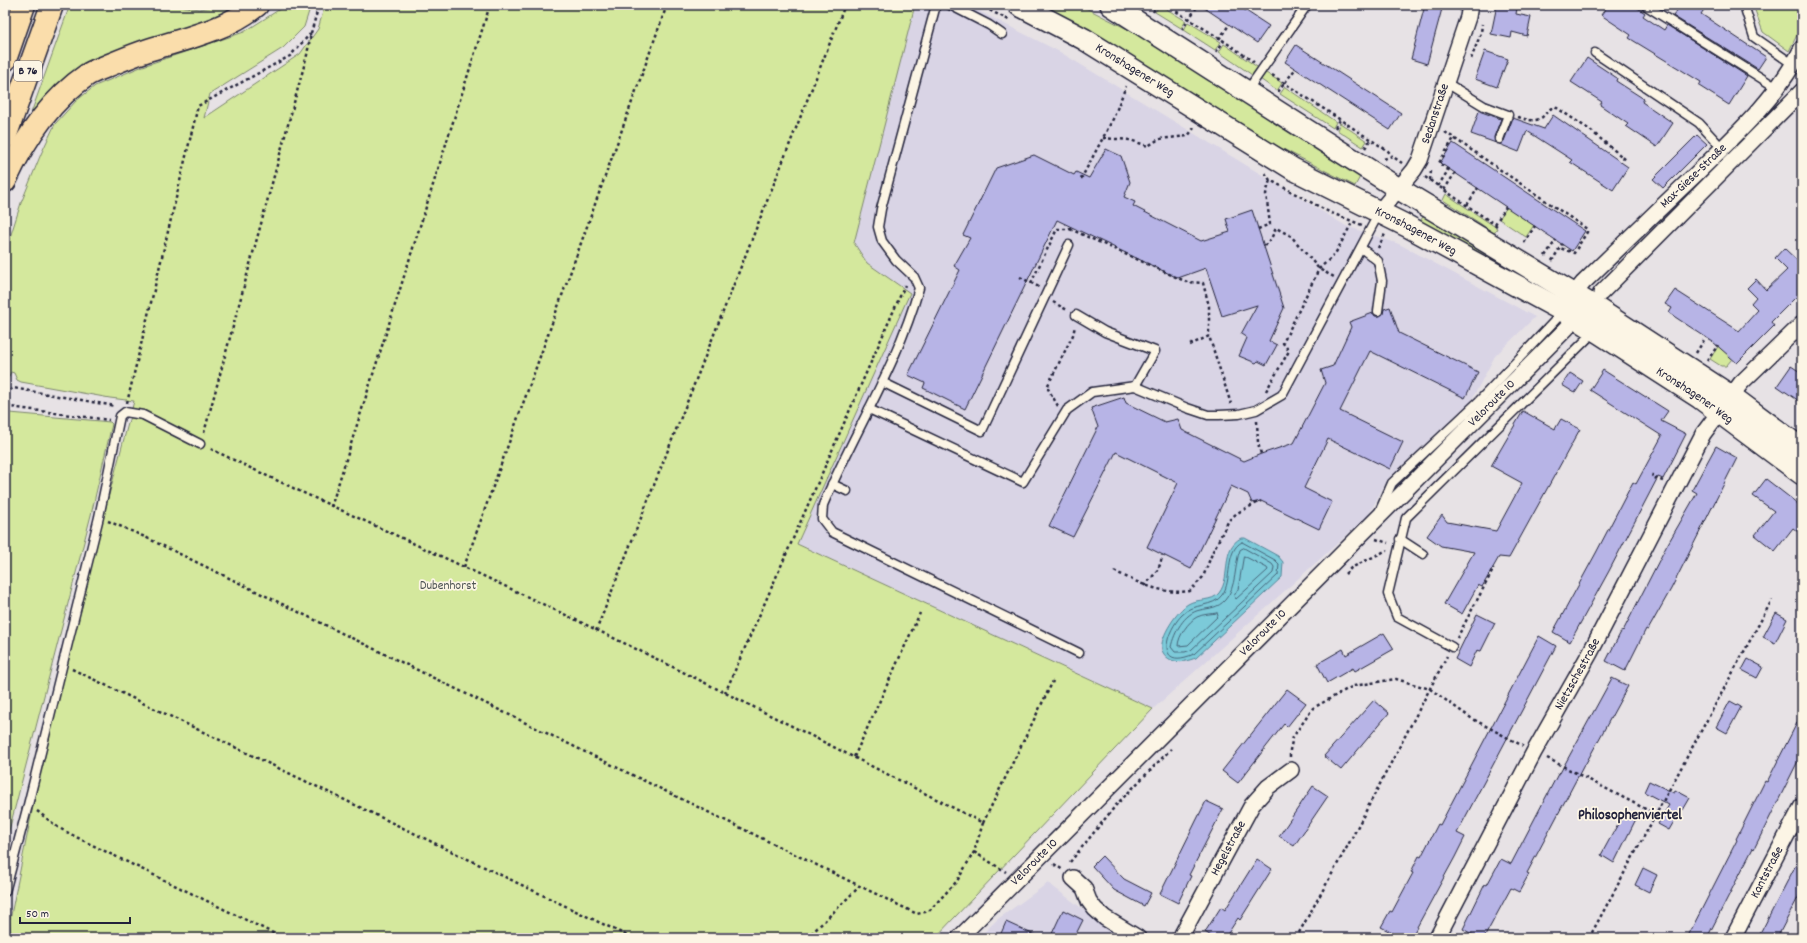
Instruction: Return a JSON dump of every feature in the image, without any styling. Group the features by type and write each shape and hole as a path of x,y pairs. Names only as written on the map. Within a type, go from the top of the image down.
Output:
{"highway":[{"name":"B 76","path":"5,60 24,5"},
{"name":"B 76","path":"5,137 52,5"},
{"path":"5,181 21,149 42,116 65,93 88,74 139,53 190,38 234,21 258,5"}],"main road":[{"name":"Kronshagener Weg","path":"1019,5 1084,39 1293,169 1407,226 1568,311 1802,449"},
{"name":"Kronshagener Weg","path":"1110,5 1399,189 1568,311 1691,392 1725,404 1802,474"}],"street":[{"name":"Sedanstraße","path":"1379,212 1414,170 1420,160 1468,17 1470,5"},
{"name":"Max-Giese-Straße","path":"1568,311 1583,283 1722,148 1770,98 1794,66 1802,48"},
{"path":"1601,293 1802,91"},
{"name":"Veloroute 10","path":"959,938 1375,522 1568,311"},
{"name":"Nietzschestraße","path":"1437,938 1534,752 1590,652 1703,434 1741,383 1802,324"},
{"name":"Hegelstraße","path":"1180,938 1252,805 1268,787 1290,770"},
{"name":"Kantstraße","path":"1733,938 1802,806"},
{"path":"1073,878 1084,888 1089,901 1095,909 1115,925 1138,938"}],"lane":[{"path":"936,5 881,209 878,227 882,241 896,260 911,274 920,288 912,313 882,382 823,505 822,519 832,532 1079,653"},
{"path":"950,5 989,25 1002,34"},
{"path":"1246,92 1307,5"},
{"path":"1645,5 1777,88"},
{"path":"1744,5 1754,37 1794,66"},
{"path":"1595,53 1699,123 1722,148"},
{"path":"1445,82 1484,106 1508,115 1499,139"},
{"path":"869,409 1023,482 1067,410 1092,392 1135,386 1208,415 1239,414 1256,410 1282,395 1379,212"},
{"path":"882,382 982,431 1069,245"},
{"path":"1360,248 1378,261 1382,280 1378,311"},
{"path":"1076,315 1105,332 1155,351 1135,386"},
{"path":"1452,647 1397,617 1388,594 1406,518 1596,330"},
{"path":"5,892 99,517 120,416 125,412 143,415 200,444"},
{"path":"832,484 847,491"},
{"path":"1400,542 1423,554"}],"path":[{"path":"319,5 215,396 200,444 331,507 464,567 725,693 983,823"},
{"path":"331,507 490,5"},
{"path":"464,567 667,5"},
{"path":"596,631 845,5"},
{"path":"1152,14 1157,5"},
{"path":"1166,5 1224,41 1262,68 1388,151 1392,156 1401,162"},
{"path":"1180,32 1198,5"},
{"path":"1219,39 1229,25"},
{"path":"5,394 13,388 117,406 125,412 198,106 290,56 311,33"},
{"path":"1215,54 1224,41"},
{"path":"1277,94 1296,68"},
{"path":"1081,179 1113,119 1126,85"},
{"path":"1508,115 1533,121 1541,119 1549,109 1553,107 1557,108 1590,130 1626,160"},
{"path":"1333,131 1340,120"},
{"path":"1103,138 1130,140 1148,146 1159,139 1188,136 1194,128"},
{"path":"1443,130 1587,228 1587,232 1574,253 1560,248"},
{"path":"1438,186 1449,169 1439,163 1454,138"},
{"path":"1364,151 1370,140"},
{"path":"1378,160 1392,156"},
{"path":"1444,190 1455,173"},
{"path":"1426,177 1495,224 1506,207"},
{"path":"1270,180 1266,194 1270,224 1291,236 1319,269 1343,282"},
{"path":"1467,205 1478,188"},
{"path":"1264,394 1289,351 1283,343 1319,269 1334,254 1352,221"},
{"path":"1258,229 1270,224"},
{"path":"1524,243 1535,226"},
{"path":"1031,283 1057,229 1070,228 1187,282 1203,283 1209,306 1209,336 1231,404 1238,403"},
{"path":"1264,246 1271,239 1276,228"},
{"path":"1373,257 1385,234"},
{"path":"1544,257 1556,240"},
{"path":"1551,262 1562,244"},
{"path":"725,693 911,274"},
{"path":"1067,410 1058,406 1047,387 1073,335 1076,315"},
{"path":"1190,345 1209,336"},
{"path":"1698,351 1706,338"},
{"path":"1707,361 1718,345"},
{"path":"5,399 10,407 118,421"},
{"path":"1258,432 1258,443 1261,454"},
{"path":"1114,571 1144,586 1176,593 1190,592 1203,577 1213,551 1229,520 1237,513 1261,500"},
{"path":"99,517 146,538 917,914 929,910 957,882 974,852 983,823 1053,681"},
{"path":"1363,534 1385,542 1400,542"},
{"path":"1340,579 1351,568 1400,542"},
{"path":"1144,586 1156,574 1162,564 1162,555"},
{"path":"1296,938 1351,840 1494,568"},
{"path":"1590,938 1655,814 1772,600"},
{"path":"854,757 920,613"},
{"path":"62,664 632,938"},
{"path":"1290,770 1290,750 1293,737 1313,708 1353,686 1396,679 1430,689 1471,718 1655,814"},
{"path":"1070,862 1117,804 1172,747"},
{"path":"28,805 59,828 283,938"},
{"path":"974,852 1018,880"},
{"path":"1042,855 1073,878"},
{"path":"807,938 860,886"}],"shaded area":[{"path":"915,5 967,5 1060,52 1346,226 1399,244 1535,317 1495,356 1471,401 1387,480 1368,516 1153,709 797,544 909,293 867,263 854,243"},
{"path":"1048,883 1115,933 1125,938 978,938 998,919"}],"green space":[{"path":"70,5 172,5 200,9 224,5 245,5 146,45 30,120 30,116"},
{"name":"Dubenhorst","path":"283,5 311,5 304,27 283,48 210,94 204,118 300,54 318,29 325,5 915,5 854,243 867,263 910,293 797,544 1153,709 935,938 11,938 10,920 43,757 101,525 134,401 21,382 17,380 14,373 11,372 5,384 5,253 21,203 55,124 76,101 95,86 143,66 244,32 280,9"},
{"path":"1039,5 1080,5 1149,40 1361,175 1355,186 1242,128"},
{"path":"1160,5 1186,21 1181,28 1155,12"},
{"path":"1753,5 1802,5 1802,25 1789,51 1763,32"},
{"path":"1188,22 1221,42 1215,50 1184,30"},
{"path":"1224,44 1260,69 1255,77 1219,52"},
{"path":"1266,73 1282,83 1277,91 1260,79"},
{"path":"1285,87 1336,122 1333,128 1280,94"},
{"path":"1340,123 1367,141 1363,147 1337,130"},
{"path":"1446,194 1497,228 1494,234 1443,200"},
{"path":"1507,207 1534,225 1526,237 1499,219"},
{"path":"1425,214 1580,304 1575,310 1418,224"},
{"path":"1719,345 1732,359 1726,366 1721,366 1710,359"},
{"path":"10,413 110,422 112,424 91,515 5,846 5,416"}],"water":[{"path":"1241,538 1245,538 1278,556 1283,562 1282,577 1196,658 1181,662 1169,659 1165,656 1162,650 1162,645 1163,638 1170,624 1179,612 1188,604 1213,598 1219,593 1225,579 1228,556 1235,543"}],"building":[{"path":"1200,5 1237,5 1269,26 1257,43"},
{"path":"1425,5 1443,5 1427,64 1411,59"},
{"path":"1497,5 1517,8 1516,14 1531,17 1527,36 1512,32 1511,38 1491,34"},
{"path":"1608,5 1633,5 1645,13 1643,16 1664,30 1667,25 1747,76 1729,105 1699,86 1701,82 1629,38 1631,35 1601,15"},
{"path":"1681,5 1707,5 1701,14 1766,57 1758,69 1673,16"},
{"path":"1296,45 1401,113 1390,130 1285,62"},
{"path":"1485,51 1508,59 1497,87 1475,79"},
{"path":"1587,58 1617,78 1616,81 1644,99 1642,102 1673,123 1657,147 1626,126 1628,124 1600,105 1602,102 1571,82"},
{"path":"1479,111 1501,119 1494,137 1496,143 1471,134"},
{"path":"1553,115 1628,167 1613,190 1570,162 1572,160 1527,131 1519,152 1499,144 1504,141 1513,118 1544,129"},
{"path":"1697,135 1707,144 1663,188 1653,179"},
{"path":"1453,143 1585,231 1572,251 1440,163"},
{"path":"1106,149 1121,156 1130,182 1124,197 1135,202 1133,206 1201,241 1230,232 1226,219 1252,210 1284,308 1269,341 1277,345 1266,365 1258,361 1256,363 1239,356 1247,338 1241,334 1257,305 1222,316 1206,268 1178,278 1057,220 965,409 923,388 925,383 908,375 960,270 954,266 970,238 963,235 996,168 1034,155 1074,175 1076,172 1089,178"},
{"path":"1784,248 1802,265 1802,291 1771,322 1774,326 1737,363 1713,342 1669,313 1672,308 1665,304 1675,290 1739,331 1758,310 1751,303 1756,297 1747,288 1756,279 1766,290 1787,270 1775,258"},
{"path":"1390,307 1399,333 1478,372 1465,398 1370,351 1340,411 1403,442 1390,469 1328,439 1304,488 1332,502 1319,529 1261,501 1252,503 1248,494 1231,486 1191,569 1147,547 1178,483 1116,452 1073,537 1049,526 1098,427 1091,408 1124,397 1126,403 1165,422 1178,419 1182,430 1244,461 1294,443 1325,383 1321,370 1333,366 1351,327 1349,322 1373,313 1375,316 1380,316 1383,314 1384,309"},
{"path":"1791,366 1802,373 1802,403 1777,386"},
{"path":"1603,370 1668,411 1661,421 1686,434 1663,479 1658,477 1570,642 1553,632 1633,482 1636,484 1662,436 1590,390"},
{"path":"1570,373 1583,381 1575,393 1562,385"},
{"path":"1523,411 1555,429 1561,419 1580,429 1509,558 1499,557 1482,587 1478,585 1462,614 1444,604 1474,552 1441,546 1427,536 1442,515 1447,522 1496,531 1522,483 1491,466"},
{"path":"1716,446 1737,458 1671,589 1648,630 1646,629 1625,671 1606,661 1666,547 1697,493 1692,490"},
{"path":"1766,479 1802,507 1802,535 1793,528 1775,551 1755,535 1774,511 1753,496"},
{"path":"1776,613 1787,619 1775,643 1763,637"},
{"path":"1477,614 1495,623 1481,651 1477,650 1469,667 1455,659"},
{"path":"1384,633 1394,649 1355,671 1353,668 1327,683 1317,664 1343,649 1346,655"},
{"path":"1539,636 1556,646 1457,833 1465,837 1455,857 1411,938 1402,938 1381,927 1390,911 1392,912 1413,873 1411,872 1419,856 1421,857 1438,824 1440,825"},
{"path":"1748,659 1763,667 1757,678 1742,670"},
{"path":"1612,678 1628,686 1584,765 1527,873 1529,874 1519,892 1511,888 1484,938 1479,938 1463,929 1485,884 1487,885 1501,859 1511,864 1559,772 1560,773"},
{"path":"1287,689 1306,703 1287,727 1284,724 1238,783 1222,771"},
{"path":"1374,700 1389,713 1341,770 1324,756"},
{"path":"1730,701 1741,707 1727,733 1716,727"},
{"path":"1802,713 1802,753 1754,849 1753,848 1707,938 1687,938 1765,781 1767,782"},
{"path":"1649,781 1674,793 1675,790 1690,798 1683,810 1681,809 1669,830 1658,824 1669,805 1644,792"},
{"path":"1313,786 1328,796 1294,846 1279,836"},
{"path":"1206,801 1223,809 1189,875 1191,876 1178,903 1160,894"},
{"path":"1625,811 1637,817 1614,863 1601,855"},
{"path":"1802,853 1802,890 1777,938 1758,938"},
{"path":"1102,856 1124,879 1151,893 1144,906 1114,890 1092,866"},
{"path":"1257,859 1272,869 1240,920 1238,918 1225,938 1214,938 1205,932 1221,907 1225,910"},
{"path":"1643,868 1657,875 1649,892 1635,885"},
{"path":"1063,910 1083,920 1074,938 1050,938"},
{"path":"1006,922 1041,938 999,938"}],"district":[{"name":"Philosophenviertel","path":"1630,816"}]}
